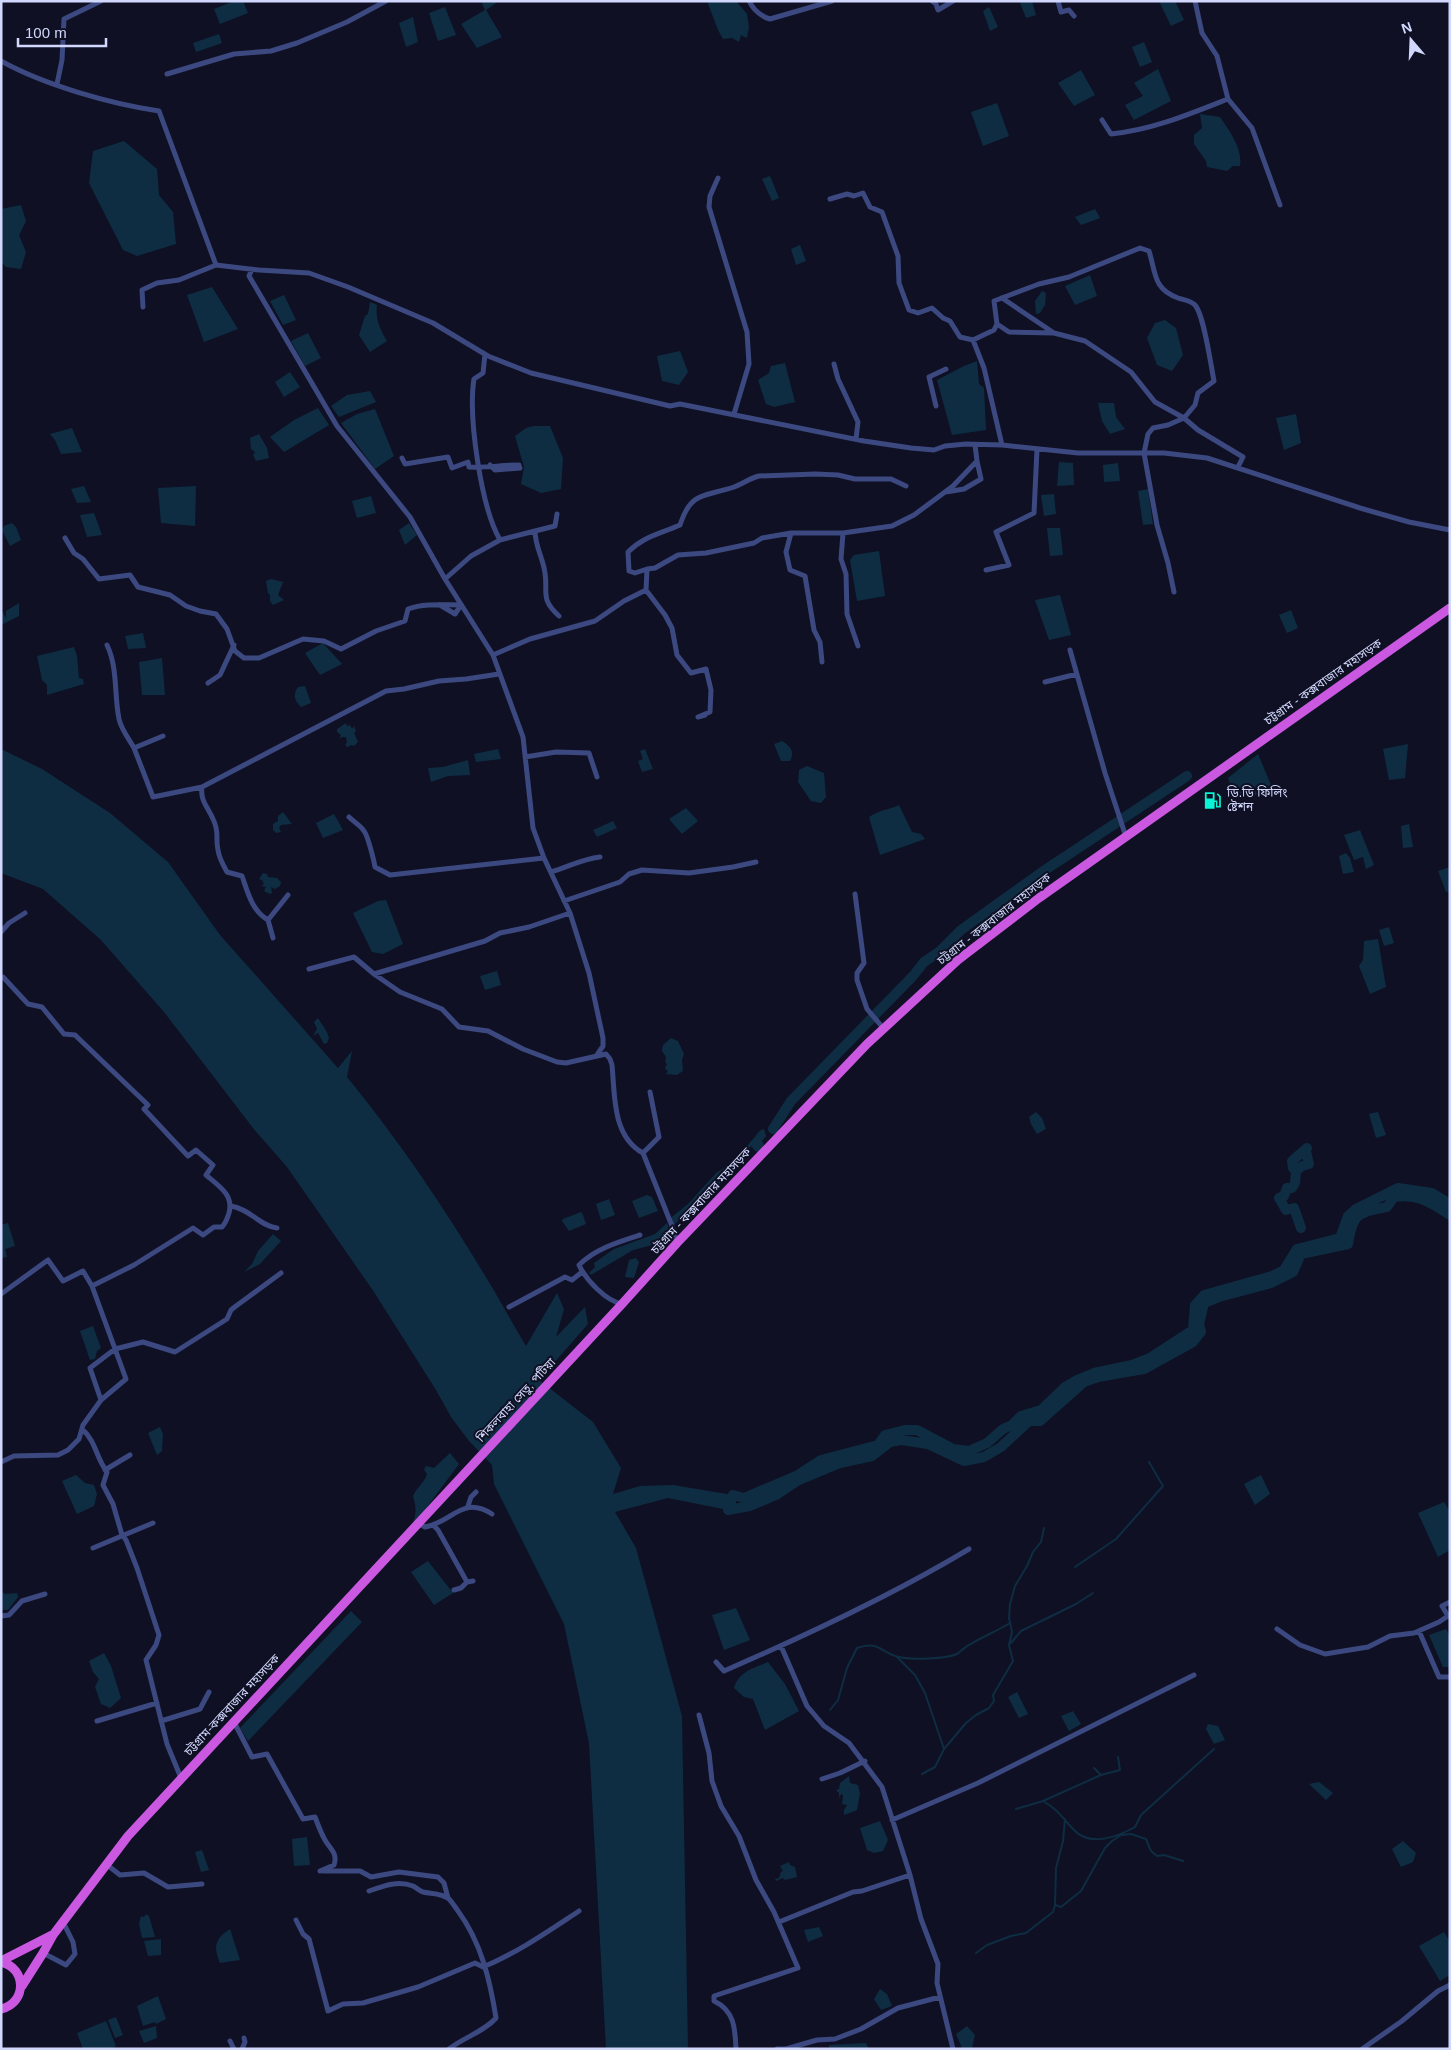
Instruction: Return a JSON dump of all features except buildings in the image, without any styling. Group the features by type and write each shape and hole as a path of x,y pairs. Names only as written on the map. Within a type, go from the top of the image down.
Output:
{"highway":[{"name":"চট্টগ্রাম - কক্সবাজার মহাসড়ক","path":"610,1317 677,1243 867,1044 958,960 1039,898 1450,608"},
{"name":"শিকলবাহা সেতু, পটিয়া","path":"440,1500 610,1317"},
{"name":"চট্টগ্রাম-কক্সবাজার মহাসড়ক","path":"1,2017 5,2008 17,2000 22,1986 52,1935 128,1836 440,1500"},
{"name":"চট্টগ্রাম-কক্সবাজার মহাসড়ক","path":"1,1962 52,1935"},
{"path":"1,1962 16,1970 22,1986"}],"street":[{"path":"57,84 62,60 64,19 101,1"},
{"path":"167,74 234,54 271,51 297,44 347,22 386,1"},
{"path":"749,1 753,9 763,17 770,19 832,1"},
{"path":"932,1 938,10 953,1"},
{"path":"1058,1 1061,12 1069,10 1074,16"},
{"path":"1195,1 1202,33 1217,56 1228,100 1252,128 1280,205"},
{"path":"1,61 57,84 118,104 159,111 216,265"},
{"path":"1102,120 1111,134 1128,132 1149,128 1228,100"},
{"path":"718,178 710,196 709,207 747,332 749,364 734,414"},
{"path":"830,199 848,194 854,196 862,193 870,206 882,212 898,256 899,284 909,310 918,313 932,308 943,318 950,320 960,337 973,340 994,330 997,324 994,301 1039,284 1069,277 1140,248 1149,251 1161,288 1166,293 1189,300 1196,306 1207,341 1214,381 1198,393 1195,405 1184,418 1168,425 1153,428 1148,434 1144,453 1157,525 1174,592"},
{"path":"144,307 142,290 157,283 179,280 216,265 309,273 433,323 485,354 539,376 670,406 680,404 856,439 934,450 946,446 1002,445 1078,453 1164,453 1207,458 1360,508 1409,522 1450,530"},
{"path":"252,269 249,276 337,426 410,517 445,579 493,655 499,674 509,694 523,737 533,828 544,858 570,913 589,973 602,1026 602,1046 597,1055"},
{"path":"1002,298 1054,333"},
{"path":"997,324 1009,332 1054,333 1085,341 1131,372 1155,402 1184,418 1198,430 1243,457 1238,467"},
{"path":"973,340 984,368 1002,445"},
{"path":"485,354 483,373 474,379 472,396 484,494 500,540"},
{"path":"834,364 838,379 858,422 856,439"},
{"path":"936,406 929,377 946,369"},
{"path":"944,492 964,489 981,480 975,445"},
{"path":"986,570 1009,565 996,532 1034,513 1036,449"},
{"path":"402,458 405,464 448,457 452,468 468,462 469,467 480,468 490,465 495,470 519,466"},
{"path":"906,486 891,479 855,479 838,475 759,476 748,479 737,486 701,496 692,501 684,513 680,525 652,535 635,545 628,552 629,571 635,573 655,568 678,556 716,551 754,543 762,538 791,533 843,533 892,526 914,515 953,486 977,461"},
{"path":"445,579 471,556 500,540 555,526 557,514"},
{"path":"536,531 535,542 546,574 544,592 550,608 559,616"},
{"path":"791,533 786,552 790,570 805,576 814,630 820,642 822,662"},
{"path":"843,533 841,559 846,574 847,614 858,646"},
{"path":"65,538 74,553 83,560 99,579 130,575 138,587 170,595 186,606 200,612 216,614 227,629 235,651 244,658 259,658 303,639 324,641 341,649 376,631 404,621 408,609 417,606 461,604"},
{"path":"647,569 646,590 665,615 672,628 677,655 691,673 706,669 711,690 710,712 698,717 705,715"},
{"path":"493,655 530,639 595,622 624,601 646,590"},
{"path":"440,605 455,614 461,604"},
{"path":"208,683 220,675 234,645"},
{"path":"107,646 113,658 112,666 117,686 119,720 134,748 153,798 202,787 386,691 439,681 499,674"},
{"path":"1070,650 1105,773 1126,837"},
{"path":"1045,682 1077,674"},
{"path":"134,748 163,736"},
{"path":"525,757 556,752 575,751 589,753 597,777"},
{"path":"202,787 201,797 213,818 219,835 217,848 221,863 227,872 242,876 255,908 261,916 268,920 272,938"},
{"path":"349,817 365,832 369,847 374,855 375,867 390,875 544,858"},
{"path":"551,872 571,866 584,859 600,856"},
{"path":"564,901 620,882 629,874 642,870 690,873 756,862"},
{"path":"855,894 864,961 857,973 857,980 866,1009 884,1029"},
{"path":"268,920 288,895"},
{"path":"1,932 9,923 25,912"},
{"path":"374,974 485,940 500,933 530,927 570,913"},
{"path":"309,970 354,957 400,992 442,1009 459,1027 488,1031 557,1062 566,1063 606,1054 610,1058 622,1133 628,1142 643,1152 677,1243"},
{"path":"1,978 3,977 28,1004 42,1007 64,1034 75,1034 148,1105 144,1109 188,1156 196,1150 213,1166 206,1175 228,1195 231,1206 226,1224 222,1227 214,1227 203,1235 193,1228 134,1266 92,1286"},
{"path":"643,1152 659,1137 650,1092"},
{"path":"231,1206 241,1207 271,1227 277,1228"},
{"path":"622,1304 612,1302 582,1272 579,1266 587,1257 611,1245 640,1235"},
{"path":"1,1294 48,1260 63,1280 83,1271 92,1286 126,1379 101,1400 82,1429 79,1439 68,1450 58,1455 14,1456 1,1462"},
{"path":"509,1307 566,1277 572,1280 582,1272"},
{"path":"101,1400 90,1368 115,1349 144,1342 175,1352 228,1318 232,1309 282,1273"},
{"path":"82,1429 94,1442 99,1461 105,1470 106,1478 103,1485"},
{"path":"105,1470 130,1455"},
{"path":"96,1484 103,1485"},
{"path":"103,1485 113,1504 122,1535 126,1540 159,1635 156,1645 146,1660 167,1744 181,1778"},
{"path":"468,1506 471,1497 476,1492"},
{"path":"418,1522 425,1527 434,1525 468,1506 480,1507 492,1514"},
{"path":"93,1548 153,1523"},
{"path":"434,1525 467,1582"},
{"path":"716,1662 724,1671 781,1646 948,1562 969,1549"},
{"path":"454,1590 461,1588 467,1582 473,1581"},
{"path":"1,1616 9,1615 22,1601 44,1594"},
{"path":"1277,1629 1300,1645 1325,1654 1368,1647 1390,1636 1419,1631 1440,1622 1448,1616 1442,1606 1450,1602"},
{"path":"1419,1631 1439,1677 1450,1677"},
{"path":"781,1646 807,1706 824,1726 850,1743 882,1787 910,1875 921,1919 938,1964 937,1983 953,2049"},
{"path":"892,1820 978,1783 1194,1675"},
{"path":"161,1721 200,1708 209,1692"},
{"path":"97,1720 157,1703"},
{"path":"699,1714 709,1753 712,1780 721,1806 739,1836 756,1880 779,1922 798,1968 714,1996 714,2001 725,2009 736,2026 736,2049"},
{"path":"234,1721 252,1758 267,1754 303,1819 315,1817 336,1859 334,1865 320,1871 360,1870 371,1877 399,1872 438,1877 444,1883 448,1898 464,1919 476,1941 485,1966 496,2018 490,2025 449,2049"},
{"path":"822,1778 840,1773 864,1761"},
{"path":"106,1863 120,1875 144,1873 166,1887 202,1884"},
{"path":"779,1922 853,1892 870,1889 910,1875"},
{"path":"369,1891 387,1884 403,1883 414,1886 422,1892 448,1898"},
{"path":"296,1920 303,1934 309,1939 328,2011 343,2004 362,2003 418,1987 475,1963 483,1968 504,1959 579,1911"},
{"path":"43,1953 66,1965 75,1954 73,1942 63,1922"},
{"path":"1362,2049 1402,2022 1438,1991 1450,1985"},
{"path":"777,2049 785,2049 817,2040 835,2039 861,2029 898,2008 940,1996"},
{"path":"242,2049 245,2042 244,2038"},
{"path":"230,2040 234,2049"}],"water":[{"path":"234,1 243,1 248,13 220,24 214,9"},
{"path":"481,1 499,1 486,10 502,37 477,48 461,24 485,10"},
{"path":"707,1 736,1 747,14 749,27 747,38 741,35 739,42 732,38 723,39"},
{"path":"1022,1 1032,1 1036,15 1026,18 1020,3"},
{"path":"1159,1 1175,1 1184,20 1171,26"},
{"path":"445,7 456,35 438,41 429,13"},
{"path":"989,7 998,27 990,31 983,11"},
{"path":"413,17 418,42 406,47 399,23"},
{"path":"219,34 222,43 196,52 193,43"},
{"path":"1144,42 1152,62 1140,67 1132,47"},
{"path":"1158,69 1171,101 1134,120 1125,105 1143,96 1134,83"},
{"path":"1081,70 1095,95 1074,106 1058,83"},
{"path":"997,103 1009,136 983,146 971,112"},
{"path":"1200,114 1220,117 1237,146 1240,166 1233,166 1227,171 1207,167 1206,161 1194,144 1194,135 1202,128"},
{"path":"124,141 157,169 159,195 173,212 176,244 137,256 123,250 89,183 93,151"},
{"path":"770,176 779,198 772,201 762,179"},
{"path":"21,205 26,221 19,235 26,252 21,269 6,267 1,262 1,209"},
{"path":"1095,209 1100,218 1081,225 1075,217"},
{"path":"800,245 806,261 796,265 791,249"},
{"path":"1090,275 1097,296 1075,305 1065,286"},
{"path":"212,287 238,329 204,342 187,295"},
{"path":"1042,291 1046,293 1045,305 1040,313 1036,314 1035,301"},
{"path":"284,295 296,320 283,325 270,301"},
{"path":"370,302 377,305 379,324 387,341 370,352 359,335 365,316 368,314"},
{"path":"1165,320 1176,328 1183,355 1172,371 1157,365 1147,338 1155,323"},
{"path":"308,333 321,358 305,366 291,341"},
{"path":"680,351 688,372 679,385 662,381 657,356"},
{"path":"977,361 979,384 984,388 986,430 952,435 937,380"},
{"path":"785,363 795,402 774,407 766,404 758,380 769,373 771,366"},
{"path":"290,372 300,387 284,397 275,382"},
{"path":"370,391 376,402 339,417 331,406 347,395"},
{"path":"1098,403 1114,403 1116,417 1125,429 1110,434 1102,421"},
{"path":"318,408 329,425 284,452 270,437 294,420"},
{"path":"375,409 394,456 375,469 341,423 357,414"},
{"path":"1296,414 1301,443 1284,450 1276,418"},
{"path":"550,426 563,458 561,489 541,493 521,484 524,467 515,436 526,428"},
{"path":"72,428 82,452 61,454 50,434"},
{"path":"259,434 267,448 269,458 256,461 253,455 255,452 251,449 250,438"},
{"path":"1059,462 1073,463 1074,485 1057,486"},
{"path":"1118,463 1120,481 1104,482 1103,465"},
{"path":"84,486 91,502 77,503 71,489"},
{"path":"196,486 195,526 161,523 158,488"},
{"path":"1148,489 1153,524 1143,525 1138,491"},
{"path":"1054,494 1056,514 1044,516 1041,495"},
{"path":"371,496 376,513 357,518 352,501"},
{"path":"94,513 102,535 87,537 80,515"},
{"path":"12,523 16,527 21,540 10,546 2,530 4,526"},
{"path":"409,523 417,535 405,545 399,530"},
{"path":"1047,528 1060,528 1063,555 1050,556"},
{"path":"879,551 885,596 857,601 850,560 854,555"},
{"path":"271,579 283,582 278,595 284,600 273,605 270,601 266,581"},
{"path":"1060,595 1071,635 1049,640 1035,600"},
{"path":"19,603 19,616 1,625 1,609 6,618 6,611"},
{"path":"1291,610 1298,628 1287,633 1279,615"},
{"path":"143,633 146,648 128,649 125,636"},
{"path":"323,643 342,664 320,675 305,653"},
{"path":"74,647 77,656 79,678 83,679 84,684 47,695 47,685 42,680 37,656"},
{"path":"162,658 165,695 142,695 139,662"},
{"path":"305,686 311,703 301,707 296,700 295,693 298,687"},
{"path":"346,723 352,729 354,726 356,731 354,733 358,742 354,746 348,747 345,745 347,742 346,737 339,739 341,735 337,732 337,729"},
{"path":"782,741 791,750 790,761 781,761 774,744"},
{"path":"1408,744 1405,778 1389,780 1383,749"},
{"path":"1,749 42,769 110,813 168,862 220,935 338,1068 352,1051 347,1077 384,1124 436,1198 490,1283 526,1346 557,1293 564,1309 556,1337 585,1307 588,1324 539,1380 593,1422 621,1468 613,1494 640,1486 673,1485 733,1495 728,1510 668,1498 615,1512 636,1548 682,1716 688,2049 606,2049 589,1743 564,1624 494,1484 492,1465 469,1441 451,1417 374,1292 287,1167 253,1128 164,1012 101,940 43,889 1,873"},
{"path":"498,749 501,759 476,762 474,754"},
{"path":"645,749 653,769 642,772 638,761 643,759 640,751"},
{"path":"1258,754 1274,792 1238,798 1233,794 1228,778"},
{"path":"468,760 470,775 448,776 431,782 428,768 443,767"},
{"path":"807,766 824,773 826,797 821,803 811,801 798,782 799,770"},
{"path":"899,805 912,832 921,834 925,839 880,855 869,817"},
{"path":"686,808 698,821 682,834 669,819"},
{"path":"283,812 292,824 281,825 279,828 281,832 276,833 273,830 273,824 278,821 278,816"},
{"path":"334,814 343,830 323,838 316,823"},
{"path":"613,821 617,828 597,837 593,830"},
{"path":"1409,824 1413,847 1403,848 1401,826"},
{"path":"1360,830 1374,865 1366,869 1363,857 1354,860 1344,835"},
{"path":"1346,853 1350,858 1354,872 1343,874 1339,856"},
{"path":"1450,867 1450,891 1446,892 1438,871"},
{"path":"263,873 267,874 268,877 277,878 281,882 280,886 275,889 271,887 272,893 270,894 264,891 266,887 261,886 264,884 259,879"},
{"path":"386,900 403,944 383,954 372,952 353,913 378,901"},
{"path":"1389,927 1394,943 1384,946 1379,930"},
{"path":"1378,939 1386,987 1370,994 1359,966 1363,960 1364,941"},
{"path":"497,971 501,985 485,990 480,976"},
{"path":"318,1018 326,1030 329,1038 327,1043 324,1044 318,1033 313,1036 317,1029 314,1022"},
{"path":"671,1038 678,1041 684,1054 682,1060 683,1071 677,1075 665,1074 668,1072 665,1068 667,1064 665,1062 666,1057 662,1051 663,1045"},
{"path":"1036,1112 1042,1118 1046,1129 1037,1134 1029,1117"},
{"path":"1378,1112 1386,1135 1376,1138 1369,1114"},
{"path":"764,1129 766,1136 762,1141 764,1145 758,1152 751,1146 725,1180 711,1190 690,1212 674,1225 668,1220 688,1204 717,1172 733,1160 758,1132"},
{"path":"647,1195 652,1197 658,1211 639,1218 632,1201"},
{"path":"609,1199 615,1215 601,1220 596,1204"},
{"path":"581,1212 586,1224 569,1231 562,1221 563,1219"},
{"path":"8,1223 15,1246 5,1249 7,1257 1,1258 1,1225"},
{"path":"667,1223 669,1229 656,1244 633,1250 591,1275 589,1273 595,1267 594,1263 614,1249 655,1234"},
{"path":"273,1234 281,1241 260,1264 244,1272 252,1264 258,1251"},
{"path":"636,1258 639,1262 634,1278 625,1277 629,1260"},
{"path":"93,1326 101,1348 97,1351 95,1359 90,1360 80,1331"},
{"path":"160,1427 163,1434 162,1451 157,1455 148,1433"},
{"path":"450,1453 459,1464 407,1534 403,1534 411,1526 415,1517 413,1496 426,1477 427,1474 424,1470 426,1466 434,1468"},
{"path":"76,1475 85,1483 94,1485 97,1494 94,1506 77,1514 62,1481"},
{"path":"1261,1475 1270,1494 1255,1505 1244,1484"},
{"path":"1444,1502 1450,1512 1450,1550 1438,1557 1418,1513"},
{"path":"428,1561 453,1593 434,1605 411,1572"},
{"path":"1,1591 5,1594 17,1593 18,1597 8,1610 1,1610"},
{"path":"736,1608 750,1640 724,1650 712,1615"},
{"path":"351,1611 362,1622 248,1741 240,1728"},
{"path":"1446,1629 1450,1636 1450,1667 1443,1667 1429,1635"},
{"path":"104,1653 111,1666 121,1698 110,1708 101,1704 95,1687 99,1679 93,1672 89,1661"},
{"path":"768,1662 785,1684 799,1711 765,1730 753,1699 744,1697 734,1688 736,1682 743,1674 752,1668"},
{"path":"1017,1692 1028,1714 1019,1718 1008,1697"},
{"path":"1073,1711 1081,1724 1069,1731 1061,1716"},
{"path":"1208,1724 1218,1726 1225,1740 1214,1744 1206,1729"},
{"path":"849,1776 850,1783 858,1785 860,1794 857,1810 844,1815 847,1805 842,1804 843,1795 841,1794 839,1798 839,1793 836,1790 839,1789 840,1783"},
{"path":"1319,1782 1333,1793 1326,1800 1309,1784"},
{"path":"880,1821 888,1840 883,1851 874,1853 867,1850 860,1828"},
{"path":"307,1837 310,1865 294,1866 292,1839"},
{"path":"1403,1841 1416,1853 1413,1862 1401,1867 1392,1849"},
{"path":"202,1850 209,1870 201,1872 195,1852"},
{"path":"789,1862 790,1865 795,1867 797,1877 785,1880 783,1878 776,1881 775,1879 779,1878 783,1871 780,1866"},
{"path":"146,1914 149,1916 155,1937 142,1938 139,1924 141,1916 144,1917"},
{"path":"819,1927 823,1936 808,1942 804,1930"},
{"path":"230,1929 240,1960 220,1963 216,1952 217,1943 221,1936"},
{"path":"1444,1932 1450,1942 1450,1975 1440,1981 1419,1946"},
{"path":"161,1939 161,1955 148,1956 144,1941"},
{"path":"880,1989 887,1994 892,2006 881,2010 874,1999"},
{"path":"158,1996 166,2019 156,2024 155,2022 143,2026 137,2006"},
{"path":"116,2017 123,2035 115,2038 108,2020"},
{"path":"106,2021 116,2046 111,2049 83,2049 77,2033"},
{"path":"156,2026 157,2038 144,2043 139,2031"},
{"path":"967,2026 975,2035 972,2048 962,2048 956,2034"},
{"path":"866,2043 869,2049 829,2049 829,2045"}],"waterway":[{"path":"773,1129 791,1101 913,976 924,962 939,952 961,930 1042,872 1187,776"},
{"path":"1296,1171 1293,1168 1292,1161 1307,1148"},
{"path":"1301,1228 1294,1208 1286,1210 1279,1198 1284,1196 1287,1188 1292,1188 1295,1183 1296,1171 1302,1166 1309,1164 1306,1151"},
{"path":"1450,1204 1432,1193 1398,1188 1356,1209 1348,1216 1340,1238 1297,1249 1284,1270 1272,1276 1204,1295 1195,1305 1193,1330 1150,1358 1132,1365 1094,1373 1077,1380 1065,1387 1041,1410 1021,1416 987,1443 969,1451 953,1449 917,1430 905,1430 885,1435 878,1445 821,1460 798,1475 744,1498 733,1495 728,1510 750,1506 762,1501 776,1495 797,1481 840,1463 872,1456 890,1442 901,1440 928,1444 964,1461 984,1457 1001,1447 1029,1421 1040,1421 1084,1382 1098,1377 1144,1369 1193,1342 1201,1332 1199,1324 1204,1303 1271,1283 1293,1272 1301,1254 1348,1244 1352,1226 1358,1216 1363,1213 1387,1207 1394,1197 1410,1196 1424,1200 1450,1215"},
{"path":"1075,1567 1116,1539 1163,1486 1149,1462"},
{"path":"922,1774 935,1767 944,1749 966,1723 989,1708 994,1701 993,1695 1013,1661 1009,1645 1012,1632 1009,1618 1010,1604 1015,1586 1033,1552 1041,1542 1044,1528"},
{"path":"1011,1643 1021,1631 1076,1604 1093,1593"},
{"path":"830,1710 838,1700 847,1668 857,1648 870,1645 875,1646 893,1655 905,1658 928,1659 945,1657 957,1654 1010,1623"},
{"path":"897,1657 915,1675 925,1693 944,1749"},
{"path":"1016,1809 1043,1801 1057,1811 1080,1835 1096,1839 1112,1837 1135,1827 1141,1815 1214,1749"},
{"path":"1101,1775 1120,1770 1118,1757"},
{"path":"1043,1801 1101,1775 1094,1768"},
{"path":"976,1953 987,1945 1011,1936 1026,1933 1053,1912 1055,1905 1056,1868 1063,1841 1065,1819"},
{"path":"1055,1905 1061,1907 1081,1891 1105,1848 1121,1835 1131,1834 1146,1839 1151,1851 1157,1856 1164,1855 1183,1861"}],"place":[{"name":"ডি.ডি ফিলিং ষ্টেশন","path":"1213,800"}]}
